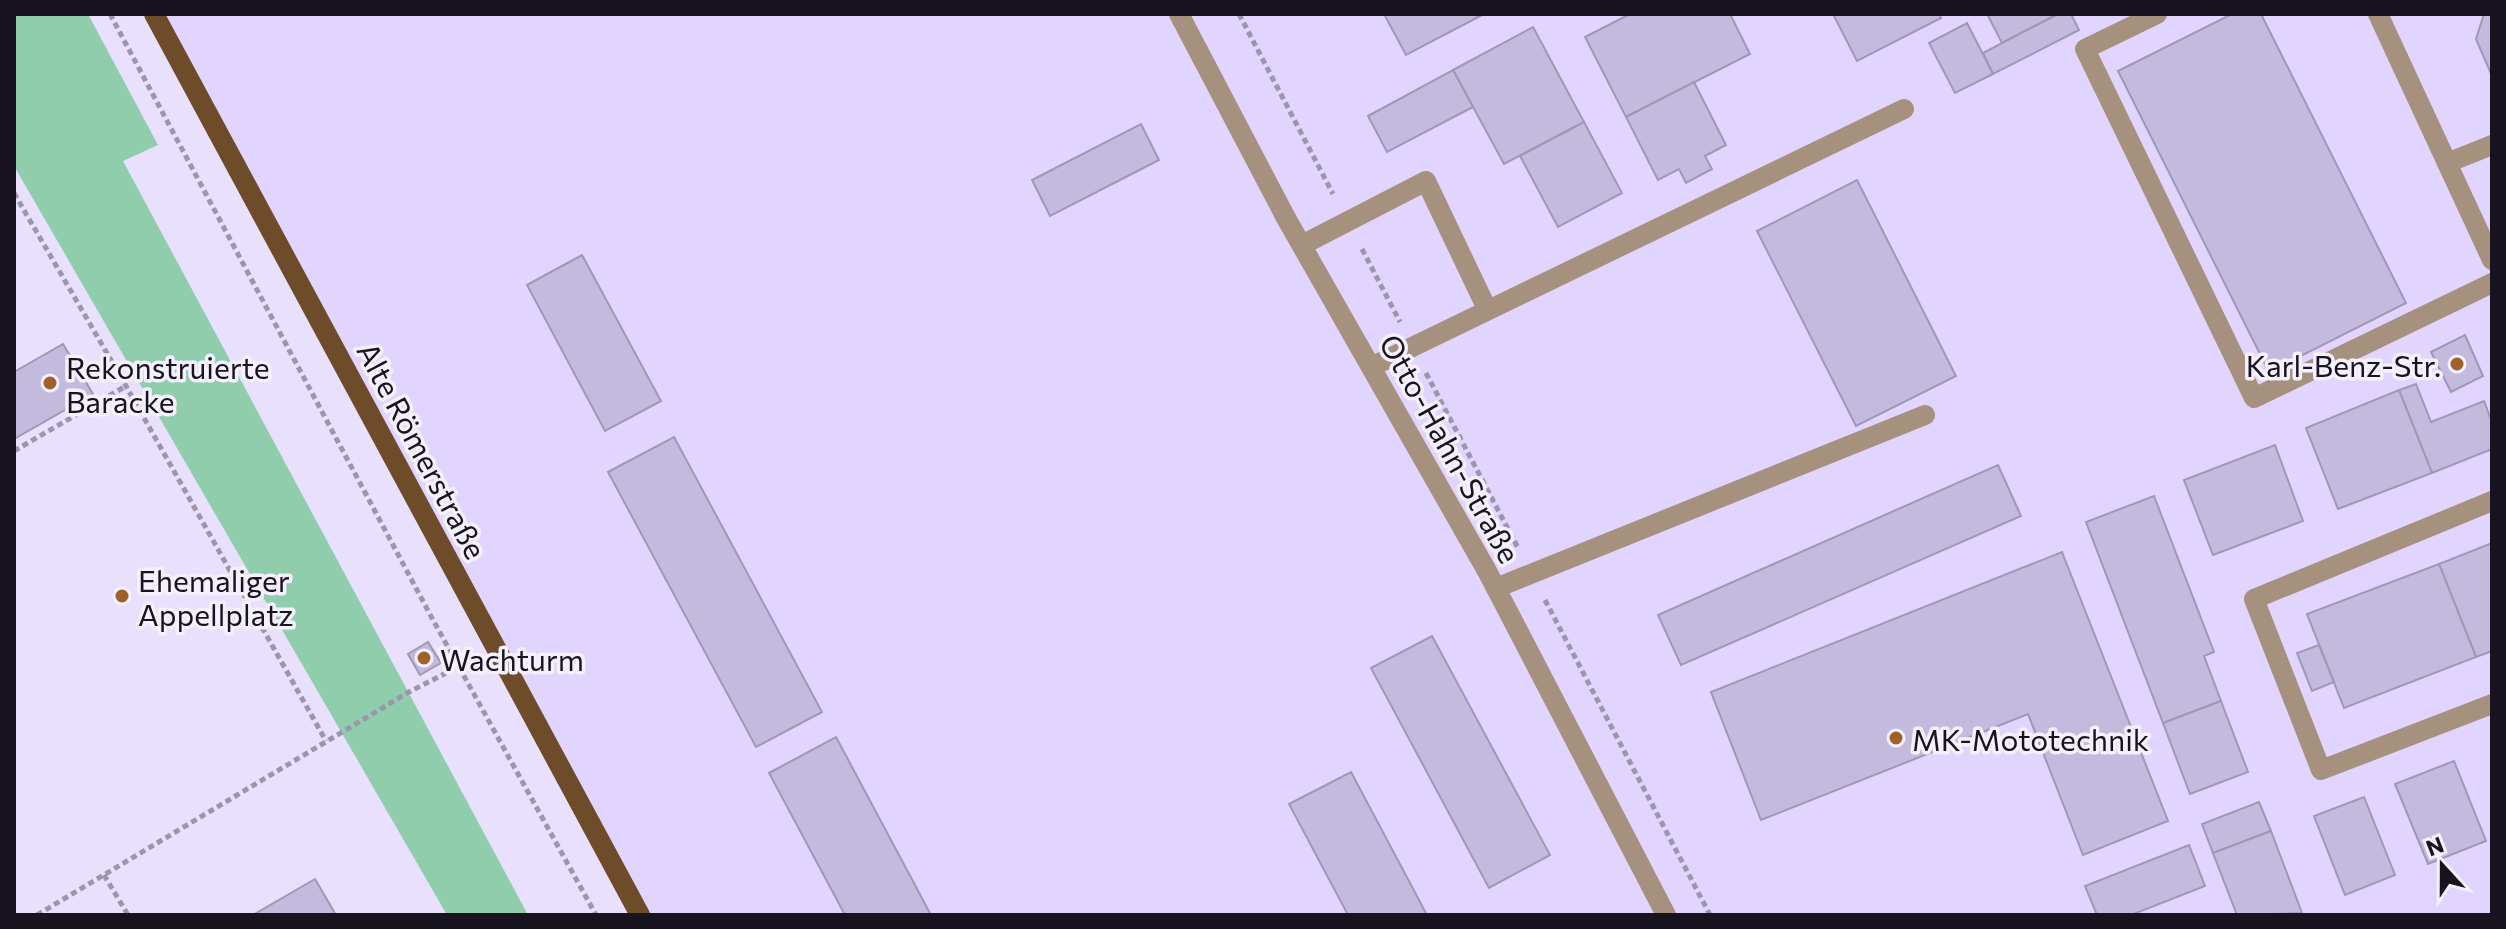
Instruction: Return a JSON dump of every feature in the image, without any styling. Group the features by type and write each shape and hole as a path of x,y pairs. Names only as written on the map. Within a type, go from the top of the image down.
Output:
{"main road":[{"name":"Alte Römerstraße","path":"154,14 640,915"}],"street":[{"name":"Otto-Hahn-Straße","path":"1179,14 1302,245 1496,588 1666,915"},
{"path":"2157,14 2085,49 2254,398 2492,283"},
{"path":"2378,14 2492,260"},
{"path":"1371,367 1904,109"},
{"path":"2447,163 2492,145"},
{"path":"1302,245 1426,181 1487,309"},
{"path":"1496,588 1925,415"},
{"path":"2492,501 2254,599 2321,770 2492,704"}],"path":[{"path":"110,14 433,620 596,915"},
{"path":"1239,14 1710,915"},
{"path":"14,193 326,741"},
{"path":"14,451 126,386"},
{"path":"37,915 326,741 446,673"},
{"path":"104,875 128,915"}],"shaded area":[{"path":"155,14 2492,14 2492,915 637,915"}],"green space":[{"path":"14,14 88,14 158,145 123,161 528,915 447,915 14,166"}],"building":[{"path":"1384,14 1484,14 1406,55"},
{"path":"1630,14 1730,14 1750,54 1626,117 1585,37"},
{"path":"1833,14 1939,14 1941,18 1857,61"},
{"path":"1987,14 2058,14 2002,43"},
{"path":"2058,14 2071,14 2079,30 1993,74 1983,53"},
{"path":"2232,14 2261,14 2406,303 2269,372 2118,71"},
{"path":"2484,14 2492,14 2492,76 2476,39"},
{"path":"1967,23 1993,74 1955,93 1929,43"},
{"path":"1533,27 1584,122 1504,164 1453,70"},
{"path":"1453,70 1473,107 1387,152 1368,116"},
{"path":"1694,82 1726,145 1705,156 1712,169 1686,183 1679,169 1658,180 1626,117"},
{"path":"1584,122 1622,193 1558,227 1520,156"},
{"path":"1141,124 1159,160 1050,216 1032,180"},
{"path":"1857,180 1956,376 1856,426 1757,231"},
{"path":"582,255 661,401 605,431 527,285"},
{"name":"Karl-Benz-Str.","path":"2465,335 2483,376 2451,392 2431,352"},
{"name":"Rekonstruierte Baracke","path":"63,344 93,394 14,439 14,372"},
{"path":"2416,384 2431,422 2484,401 2492,422 2492,449 2432,473 2399,390"},
{"path":"2399,390 2432,473 2338,509 2306,428"},
{"path":"674,437 822,712 756,747 608,472"},
{"path":"2275,445 2303,521 2213,555 2184,480"},
{"path":"1998,465 2021,516 1681,665 1658,615"},
{"path":"2154,496 2214,652 2204,656 2221,701 2163,723 2086,522"},
{"path":"2492,543 2492,651 2476,657 2439,564"},
{"path":"2062,552 2168,821 2083,855 2028,714 1761,820 1711,692"},
{"path":"2439,564 2476,657 2344,708 2307,614"},
{"path":"1432,636 1550,855 1489,888 1371,668"},
{"name":"Wachturm","path":"428,642 441,663 420,675 408,654"},
{"path":"2319,645 2334,682 2312,691 2297,653"},
{"path":"2221,701 2248,772 2190,794 2163,723"},
{"path":"836,737 931,915 845,915 769,773"},
{"path":"2454,761 2486,841 2428,864 2395,784"},
{"path":"1351,772 1427,915 1348,915 1289,804"},
{"path":"2364,797 2395,875 2345,895 2314,816"},
{"path":"2259,802 2271,831 2213,853 2202,824"},
{"path":"2271,831 2302,913 2237,915 2213,853"},
{"path":"2189,845 2205,886 2131,915 2097,915 2085,886"},
{"path":"315,879 336,915 253,915"}],"place":[{"name":"Karl-Benz-Str.","path":"2457,364"},
{"name":"Rekonstruierte Baracke","path":"50,383"},
{"name":"Ehemaliger Appellplatz","path":"122,596"},
{"name":"Wachturm","path":"424,658"},
{"name":"MK-Mototechnik","path":"1896,738"}]}
